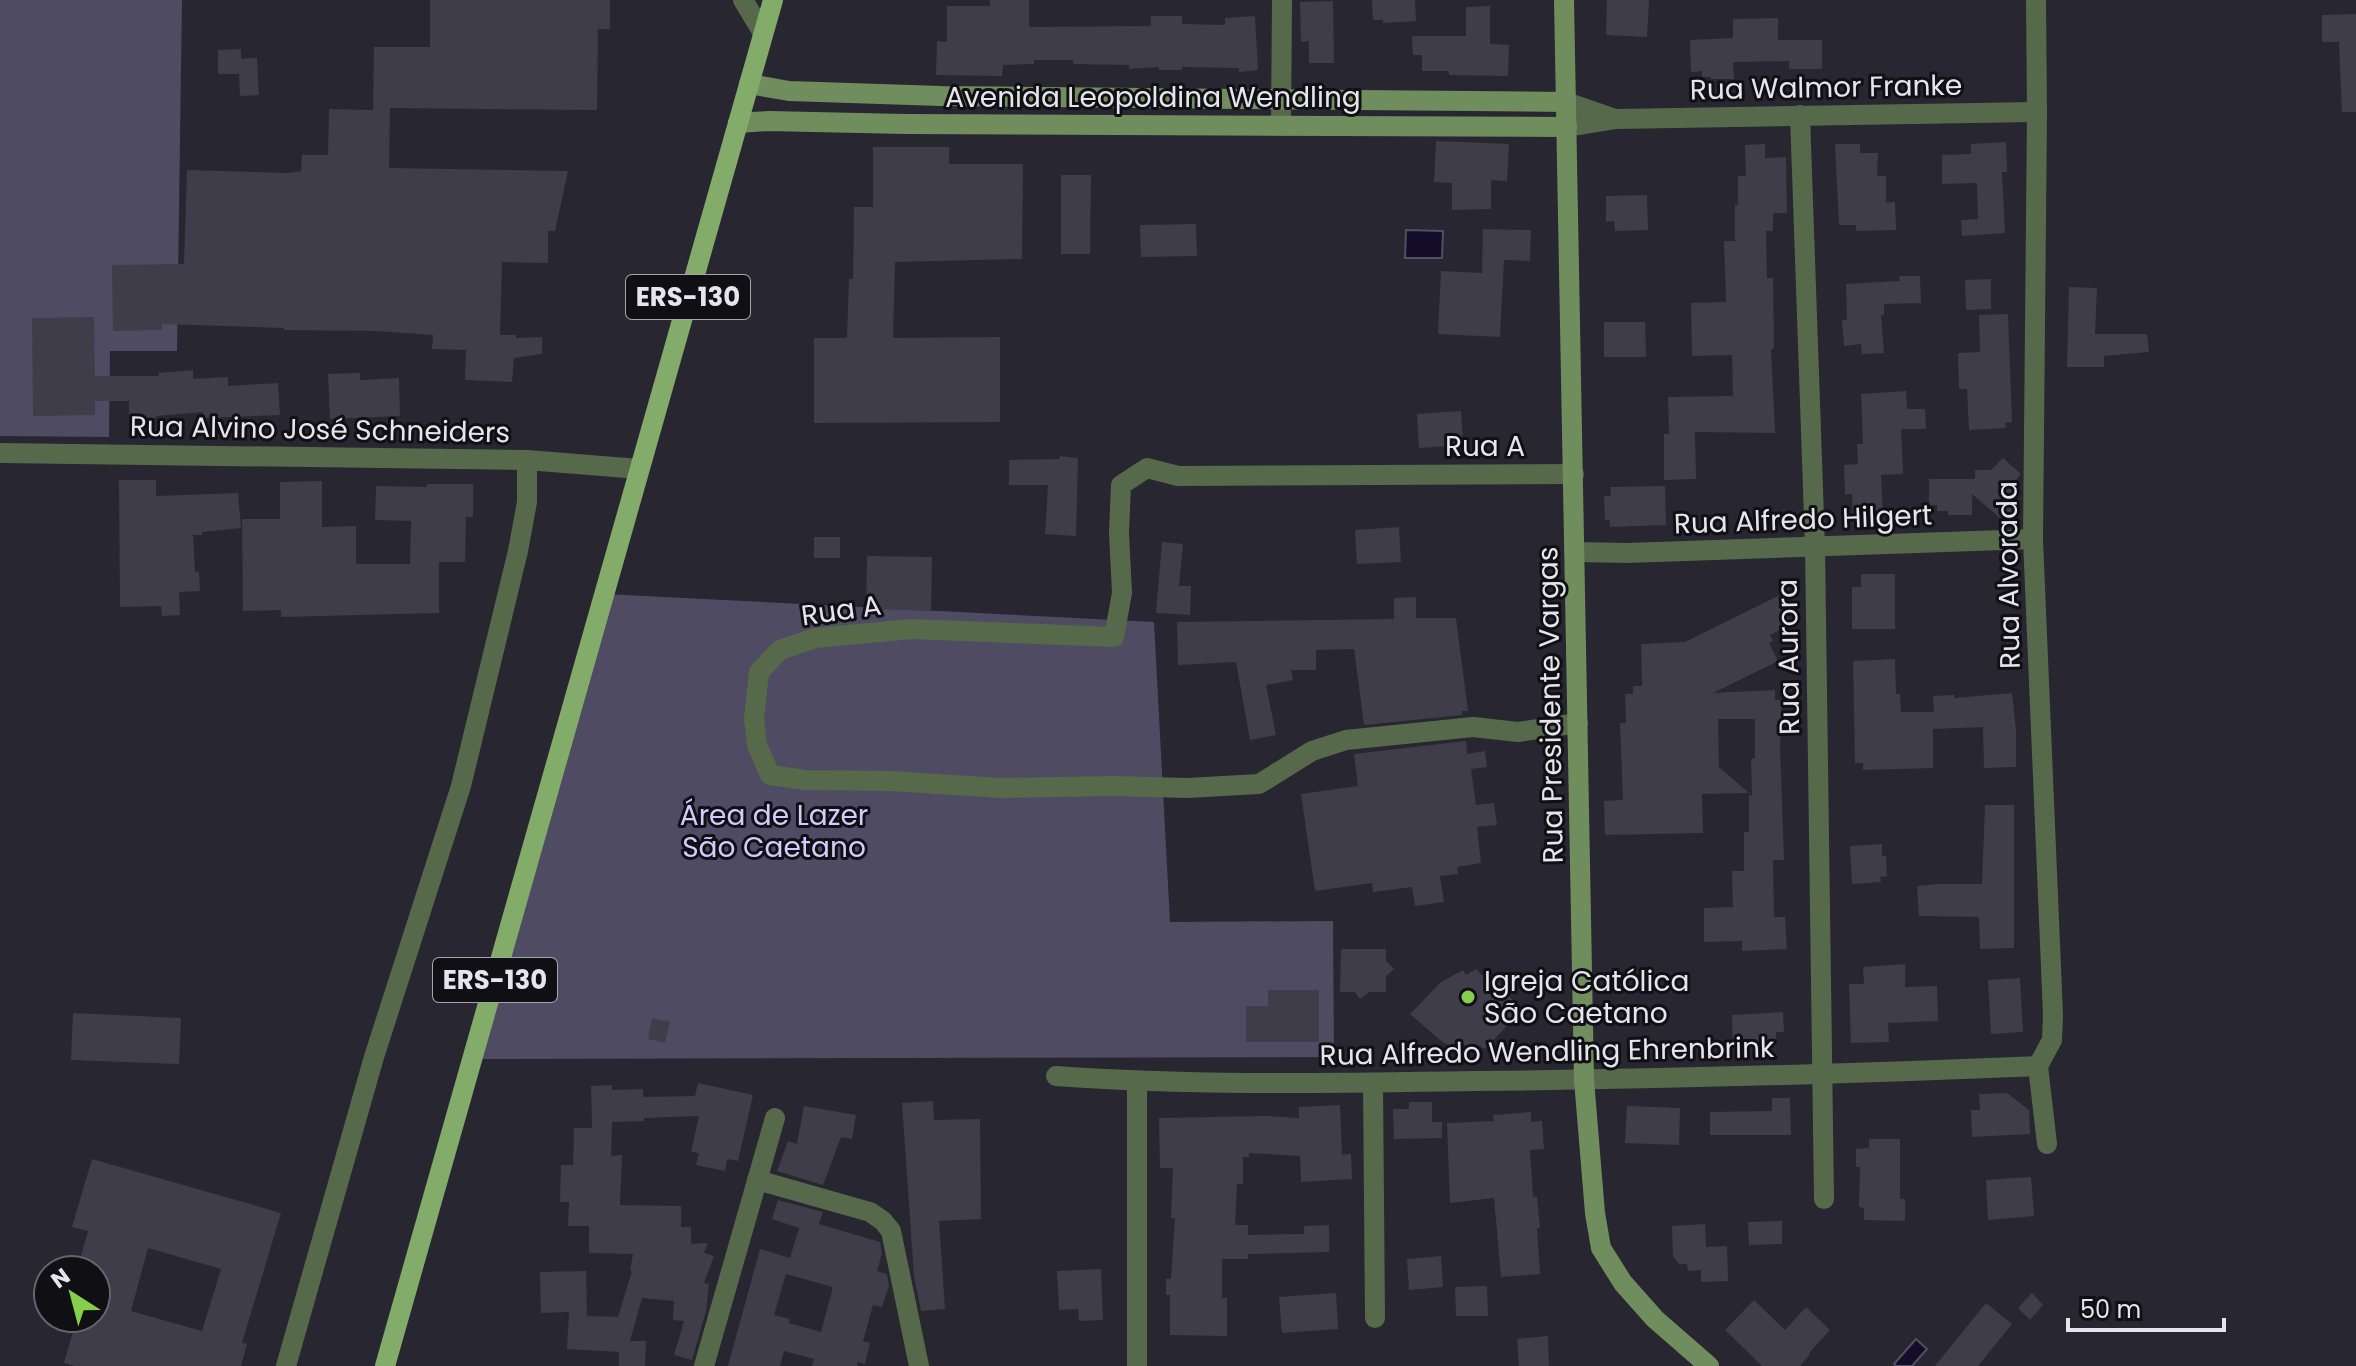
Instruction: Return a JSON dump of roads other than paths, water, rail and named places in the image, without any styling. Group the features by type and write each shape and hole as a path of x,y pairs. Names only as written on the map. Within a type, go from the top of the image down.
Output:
{"main road":[{"name":"ERS-130","path":"385,1366 773,0"}],"street":[{"path":"743,0 763,33"},
{"path":"1281,126 1282,0"},
{"name":"Rua Presidente Vargas","path":"1564,0 1584,1080 1595,1213 1601,1248 1623,1283 1655,1319 1709,1366"},
{"name":"Rua Alvorada","path":"2036,0 2033,539 2053,1015 2052,1040 2038,1066 2047,1144"},
{"name":"Avenida Leopoldina Wendling","path":"749,84 789,91 849,93 1566,102"},
{"name":"Rua Walmor Franke","path":"1566,102 1616,119"},
{"name":"Rua Walmor Franke","path":"1567,127 1616,119 2037,112"},
{"name":"Rua Aurora","path":"1800,115 1815,546 1824,1199"},
{"name":"Avenida Leopoldina Wendling","path":"738,123 1567,127"},
{"name":"Rua Alvino José Schneiders","path":"0,453 527,460 639,469"},
{"path":"286,1366 374,1057 461,786 518,551 527,502 527,460"},
{"name":"Rua A","path":"1574,474 1178,476 1147,468 1121,485 1119,533 1122,593 1114,637 912,629 815,638 780,650 759,672 754,719 757,745 770,775 805,780 891,781 1001,788 1187,788 1259,784 1312,751 1346,740 1473,727 1518,732 1578,723"},
{"name":"Rua Alfredo Hilgert","path":"1575,552 1627,553 2033,539"},
{"name":"Rua Alfredo Wendling Ehrenbrink","path":"1056,1076 1137,1082 1373,1083 1824,1076 2038,1066"},
{"path":"1137,1082 1137,1366"},
{"path":"1373,1083 1375,1318"},
{"path":"704,1366 775,1118"},
{"path":"757,1180 870,1212 883,1221 891,1231 919,1366"}],"place":[{"name":"Igreja Católica São Caetano","path":"1468,997"}],"park label":[{"name":"Área de Lazer São Caetano","path":"774,831"}]}
